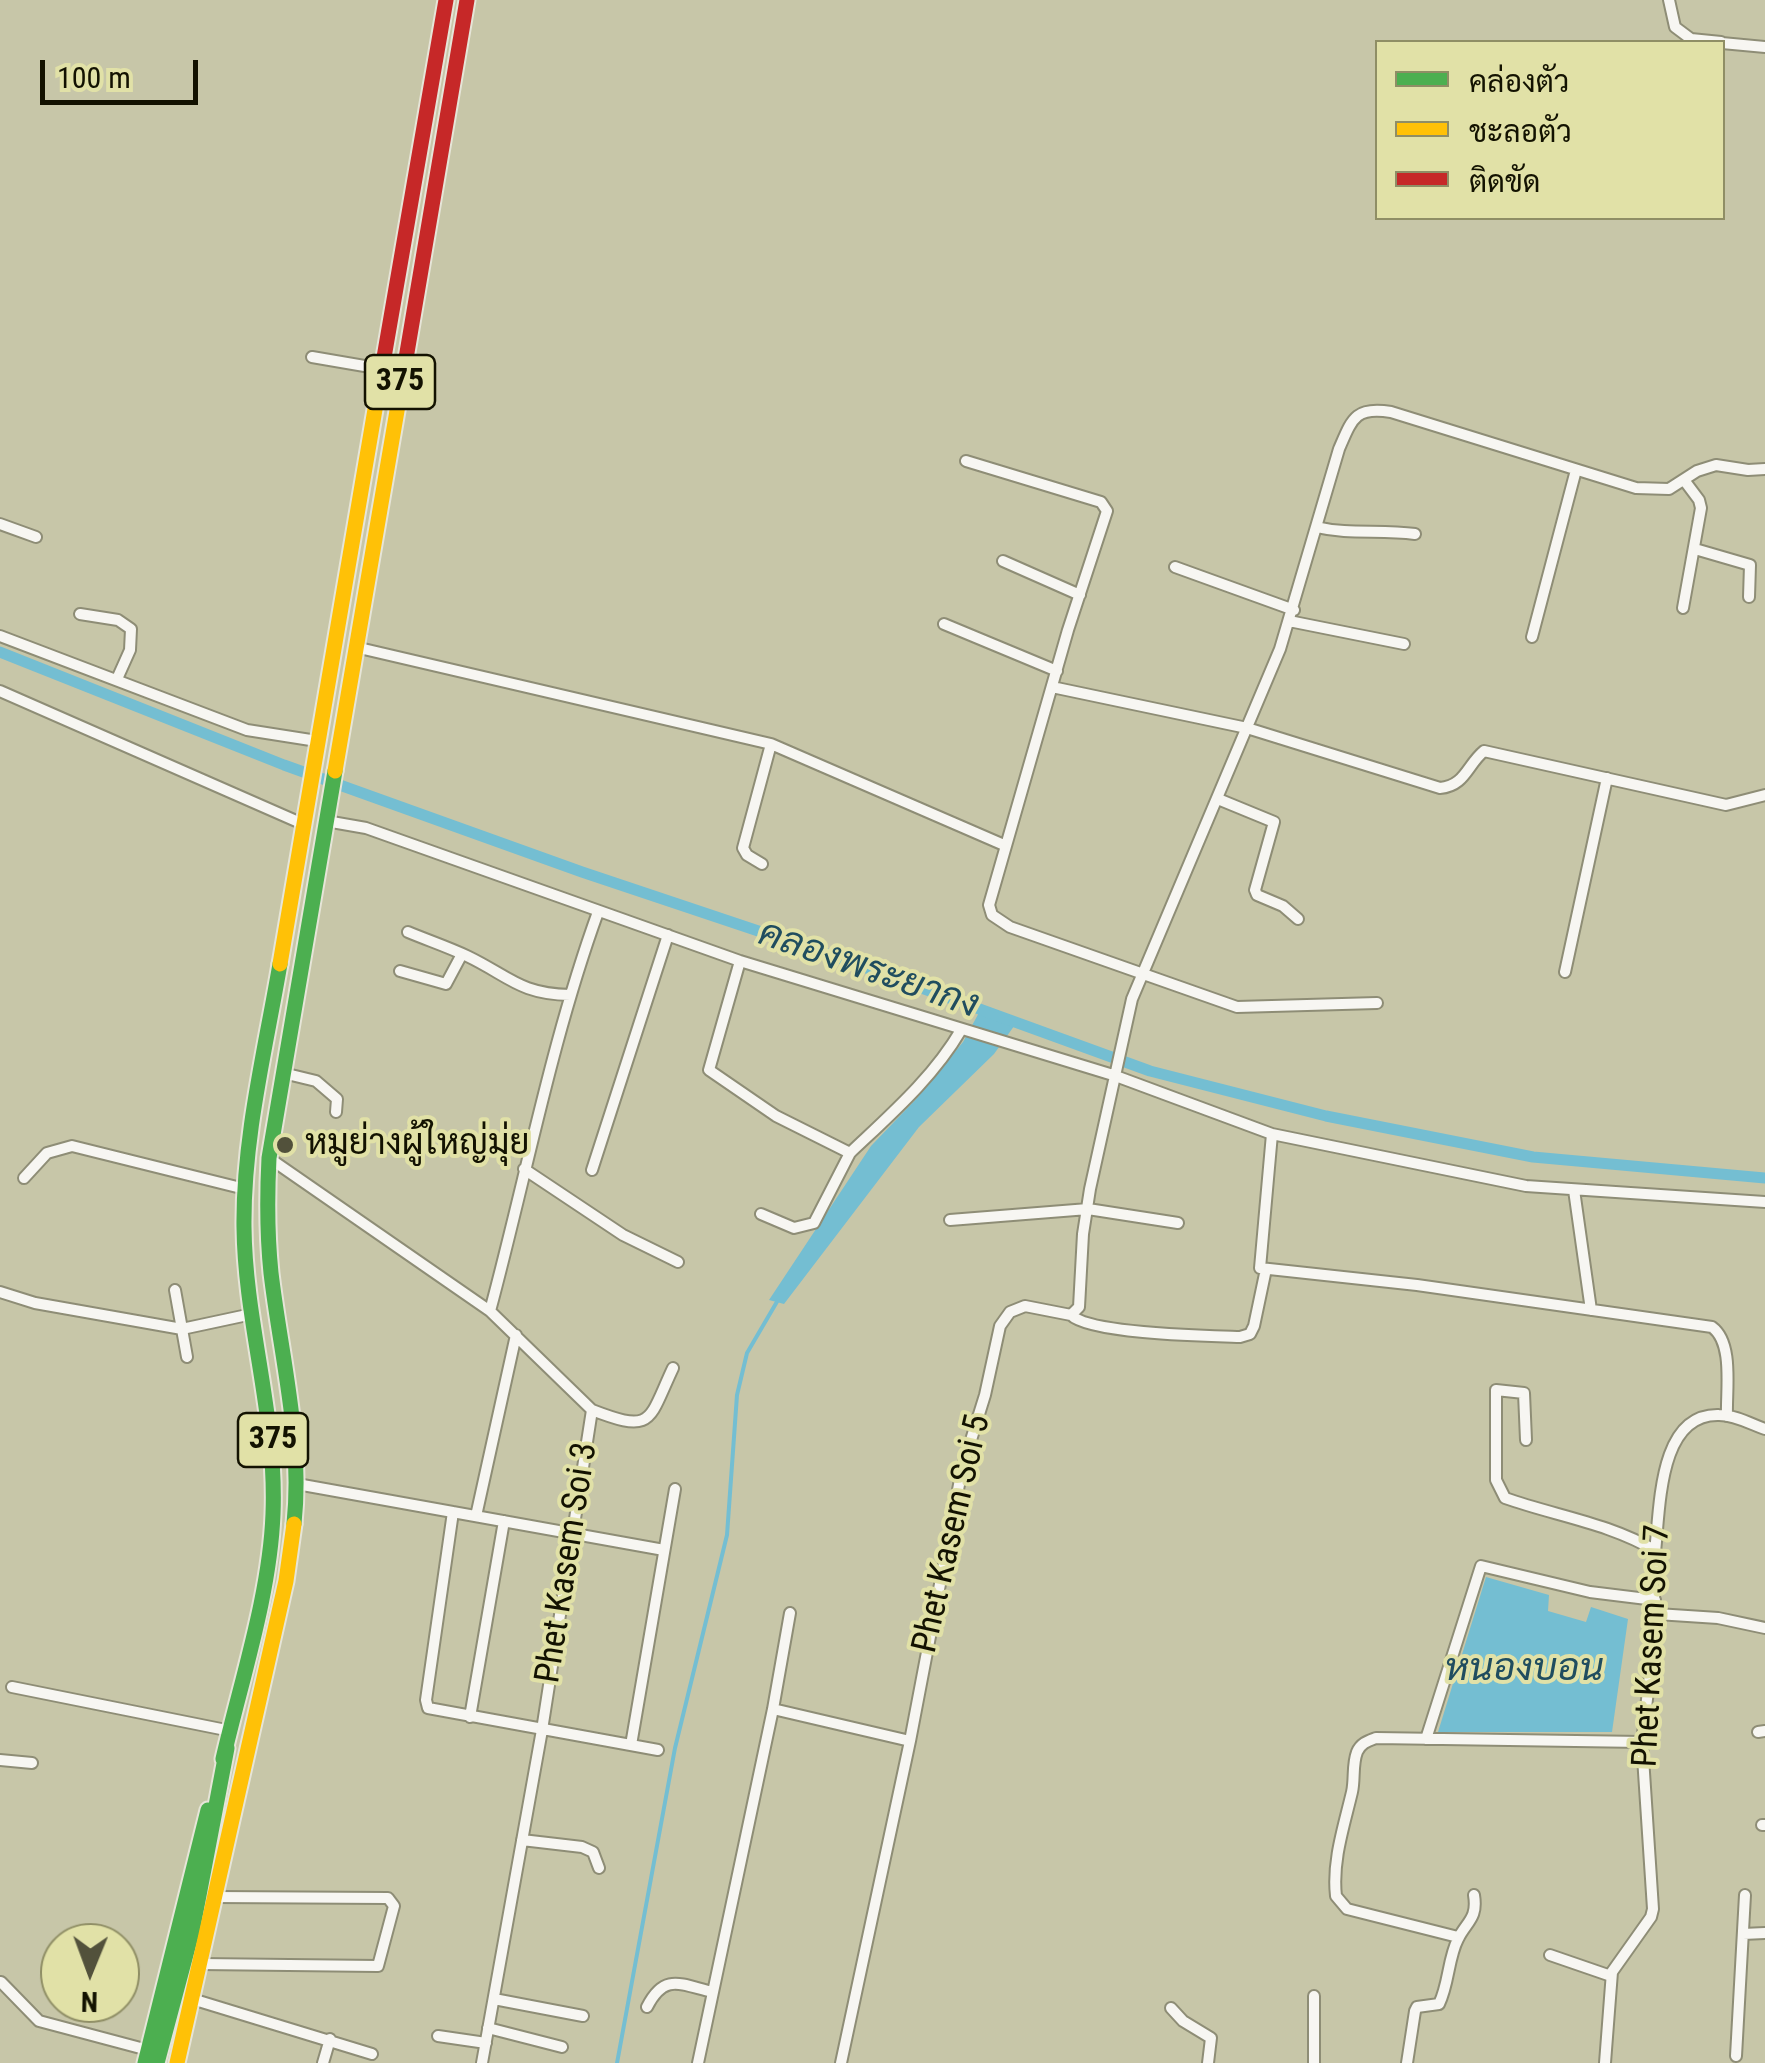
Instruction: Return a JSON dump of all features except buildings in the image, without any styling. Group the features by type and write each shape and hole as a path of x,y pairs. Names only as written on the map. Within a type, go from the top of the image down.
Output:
{"main road":[{"name":"375","path":"150,2059 264,1581 273,1516 273,1441 252,1314 244,1228 248,1150 446,0"},
{"name":"375","path":"176,2063 286,1581 297,1484 291,1405 266,1250 269,1158 467,0"},
{"path":"404,244 424,246"},
{"path":"150,2059 192,1932 229,1740"}],"street":[{"path":"1669,0 1668,11 1675,27 1699,40"},
{"path":"1725,43 1765,47"},
{"path":"312,358 382,369"},
{"path":"1266,1269 1254,1326 1250,1334 1240,1337 1121,1329 1077,1322 1071,1316 1082,1296 1083,1234 1121,1038 1150,950 1218,798 1291,616 1339,449 1350,425 1359,413 1372,409 1391,412 1636,488 1670,489 1696,471 1716,465 1765,469"},
{"path":"966,461 1106,505 1107,511 1004,845 989,904 992,915 1010,928 1237,1007 1377,1003"},
{"path":"1532,637 1576,470"},
{"path":"1684,480 1701,508 1684,608"},
{"path":"0,524 36,537"},
{"path":"1316,527 1344,534 1384,530 1416,534"},
{"path":"1696,549 1750,565 1749,597"},
{"path":"1003,560 1080,594"},
{"path":"1175,567 1291,616 1404,644"},
{"path":"80,614 118,620 132,629 130,650 117,679"},
{"path":"944,624 1057,672"},
{"path":"0,636 247,730 316,749"},
{"path":"355,647 770,744 1004,845"},
{"path":"1052,687 1247,728 1440,788 1452,787 1462,780 1484,751 1726,805 1765,795"},
{"path":"0,691 304,816"},
{"path":"762,864 746,855 743,848 770,744"},
{"path":"1565,972 1606,778"},
{"path":"1218,798 1274,822 1255,890 1298,919"},
{"path":"327,818 366,828 740,961 1114,1073 1272,1134 1510,1183 1765,1202"},
{"path":"490,1311 570,995 598,912"},
{"path":"408,932 462,954 518,986 551,995 570,995"},
{"path":"592,1170 668,935"},
{"path":"400,971 446,984 462,954"},
{"path":"740,961 709,1070 776,1116 850,1154"},
{"path":"761,1214 794,1228 814,1224 850,1154 928,1076 962,1030"},
{"path":"283,1073 321,1084 336,1099 336,1112"},
{"path":"1272,1134 1260,1268 1712,1327 1721,1333 1725,1346 1727,1416 1765,1428"},
{"path":"24,1178 47,1154 72,1146 245,1189"},
{"name":"Phet Kasem Soi 3","path":"269,1158 490,1311 592,1410 542,1730 482,2063"},
{"path":"524,1169 623,1235 678,1262"},
{"path":"1574,1190 1591,1310"},
{"path":"950,1220 1088,1209 1178,1223"},
{"path":"175,1290 187,1357"},
{"path":"0,1292 35,1303 182,1329 252,1314"},
{"name":"Phet Kasem Soi 5","path":"842,2063 910,1741 958,1487 1000,1326 1010,1312 1025,1306 1071,1316"},
{"path":"476,1516 516,1334"},
{"path":"592,1410 623,1422 641,1423 649,1417 674,1368"},
{"path":"1526,1440 1524,1393 1496,1390 1496,1480 1505,1498 1625,1533 1656,1551"},
{"name":"Phet Kasem Soi 7","path":"1606,2063 1611,1976 1653,1909 1642,1742 1657,1614 1652,1585 1670,1446 1696,1420 1713,1414 1727,1416"},
{"path":"297,1484 664,1550"},
{"path":"631,1744 675,1489"},
{"path":"453,1512 426,1705 432,1710 658,1750"},
{"path":"470,1716 504,1521"},
{"path":"1426,1739 1480,1566 1630,1600 1655,1600"},
{"path":"698,2063 790,1613"},
{"path":"1657,1614 1718,1618 1765,1628"},
{"path":"12,1687 229,1740"},
{"path":"773,1709 910,1741"},
{"path":"1458,1937 1353,1911 1342,1906 1336,1896 1336,1874 1361,1746 1376,1738 1642,1742"},
{"path":"0,1760 32,1763"},
{"path":"522,1840 582,1847 593,1852 599,1868"},
{"path":"1406,2063 1416,2007 1439,2004 1458,1937 1471,1923 1474,1895"},
{"path":"1736,2056 1745,1895"},
{"path":"200,1964 378,1966 394,1906 388,1898 214,1897"},
{"path":"1743,1934 1765,1933"},
{"path":"1550,1955 1611,1976"},
{"path":"1,1982 39,2021 150,2059"},
{"path":"647,2008 656,1988 666,1984 712,1992"},
{"path":"1314,1996 1314,2063"},
{"path":"192,1999 372,2054"},
{"path":"494,1999 583,2016"},
{"path":"1171,2008 1183,2021 1211,2038 1208,2063"},
{"path":"488,2028 562,2048"},
{"path":"438,2036 486,2044"},
{"path":"326,2062 330,2039"}],"water":[{"path":"981,1009 1017,1022 994,1054 919,1127 784,1304 769,1300 871,1146 963,1042"},
{"name":"หนองบอน","path":"1486,1577 1549,1595 1548,1611 1586,1622 1591,1607 1628,1619 1612,1732 1438,1732"}],"waterway":[{"name":"คลองพระยากง","path":"0,652 284,765 1150,1071 1326,1116 1533,1157 1765,1178"},
{"path":"617,2063 675,1748 727,1535 737,1395 747,1353 778,1300"}],"traffic: fast":[{"path":"294,1524 296,1461 270,1258 269,1158 335,771"},
{"path":"223,1759 261,1606 271,1544 270,1441 244,1227 251,1128 280,964"},
{"path":"157,2063 192,1932 227,1748"},
{"path":"145,2063 208,1810"}],"traffic: slow":[{"path":"335,771 403,376"},
{"path":"280,964 378,392"},
{"path":"177,2063 286,1581 294,1524"}],"traffic: jam":[{"path":"378,392 446,0"},
{"path":"403,376 467,0"}],"place":[{"name":"หมูย่างผู้ใหญ่มุ่ย","path":"285,1145"}]}
